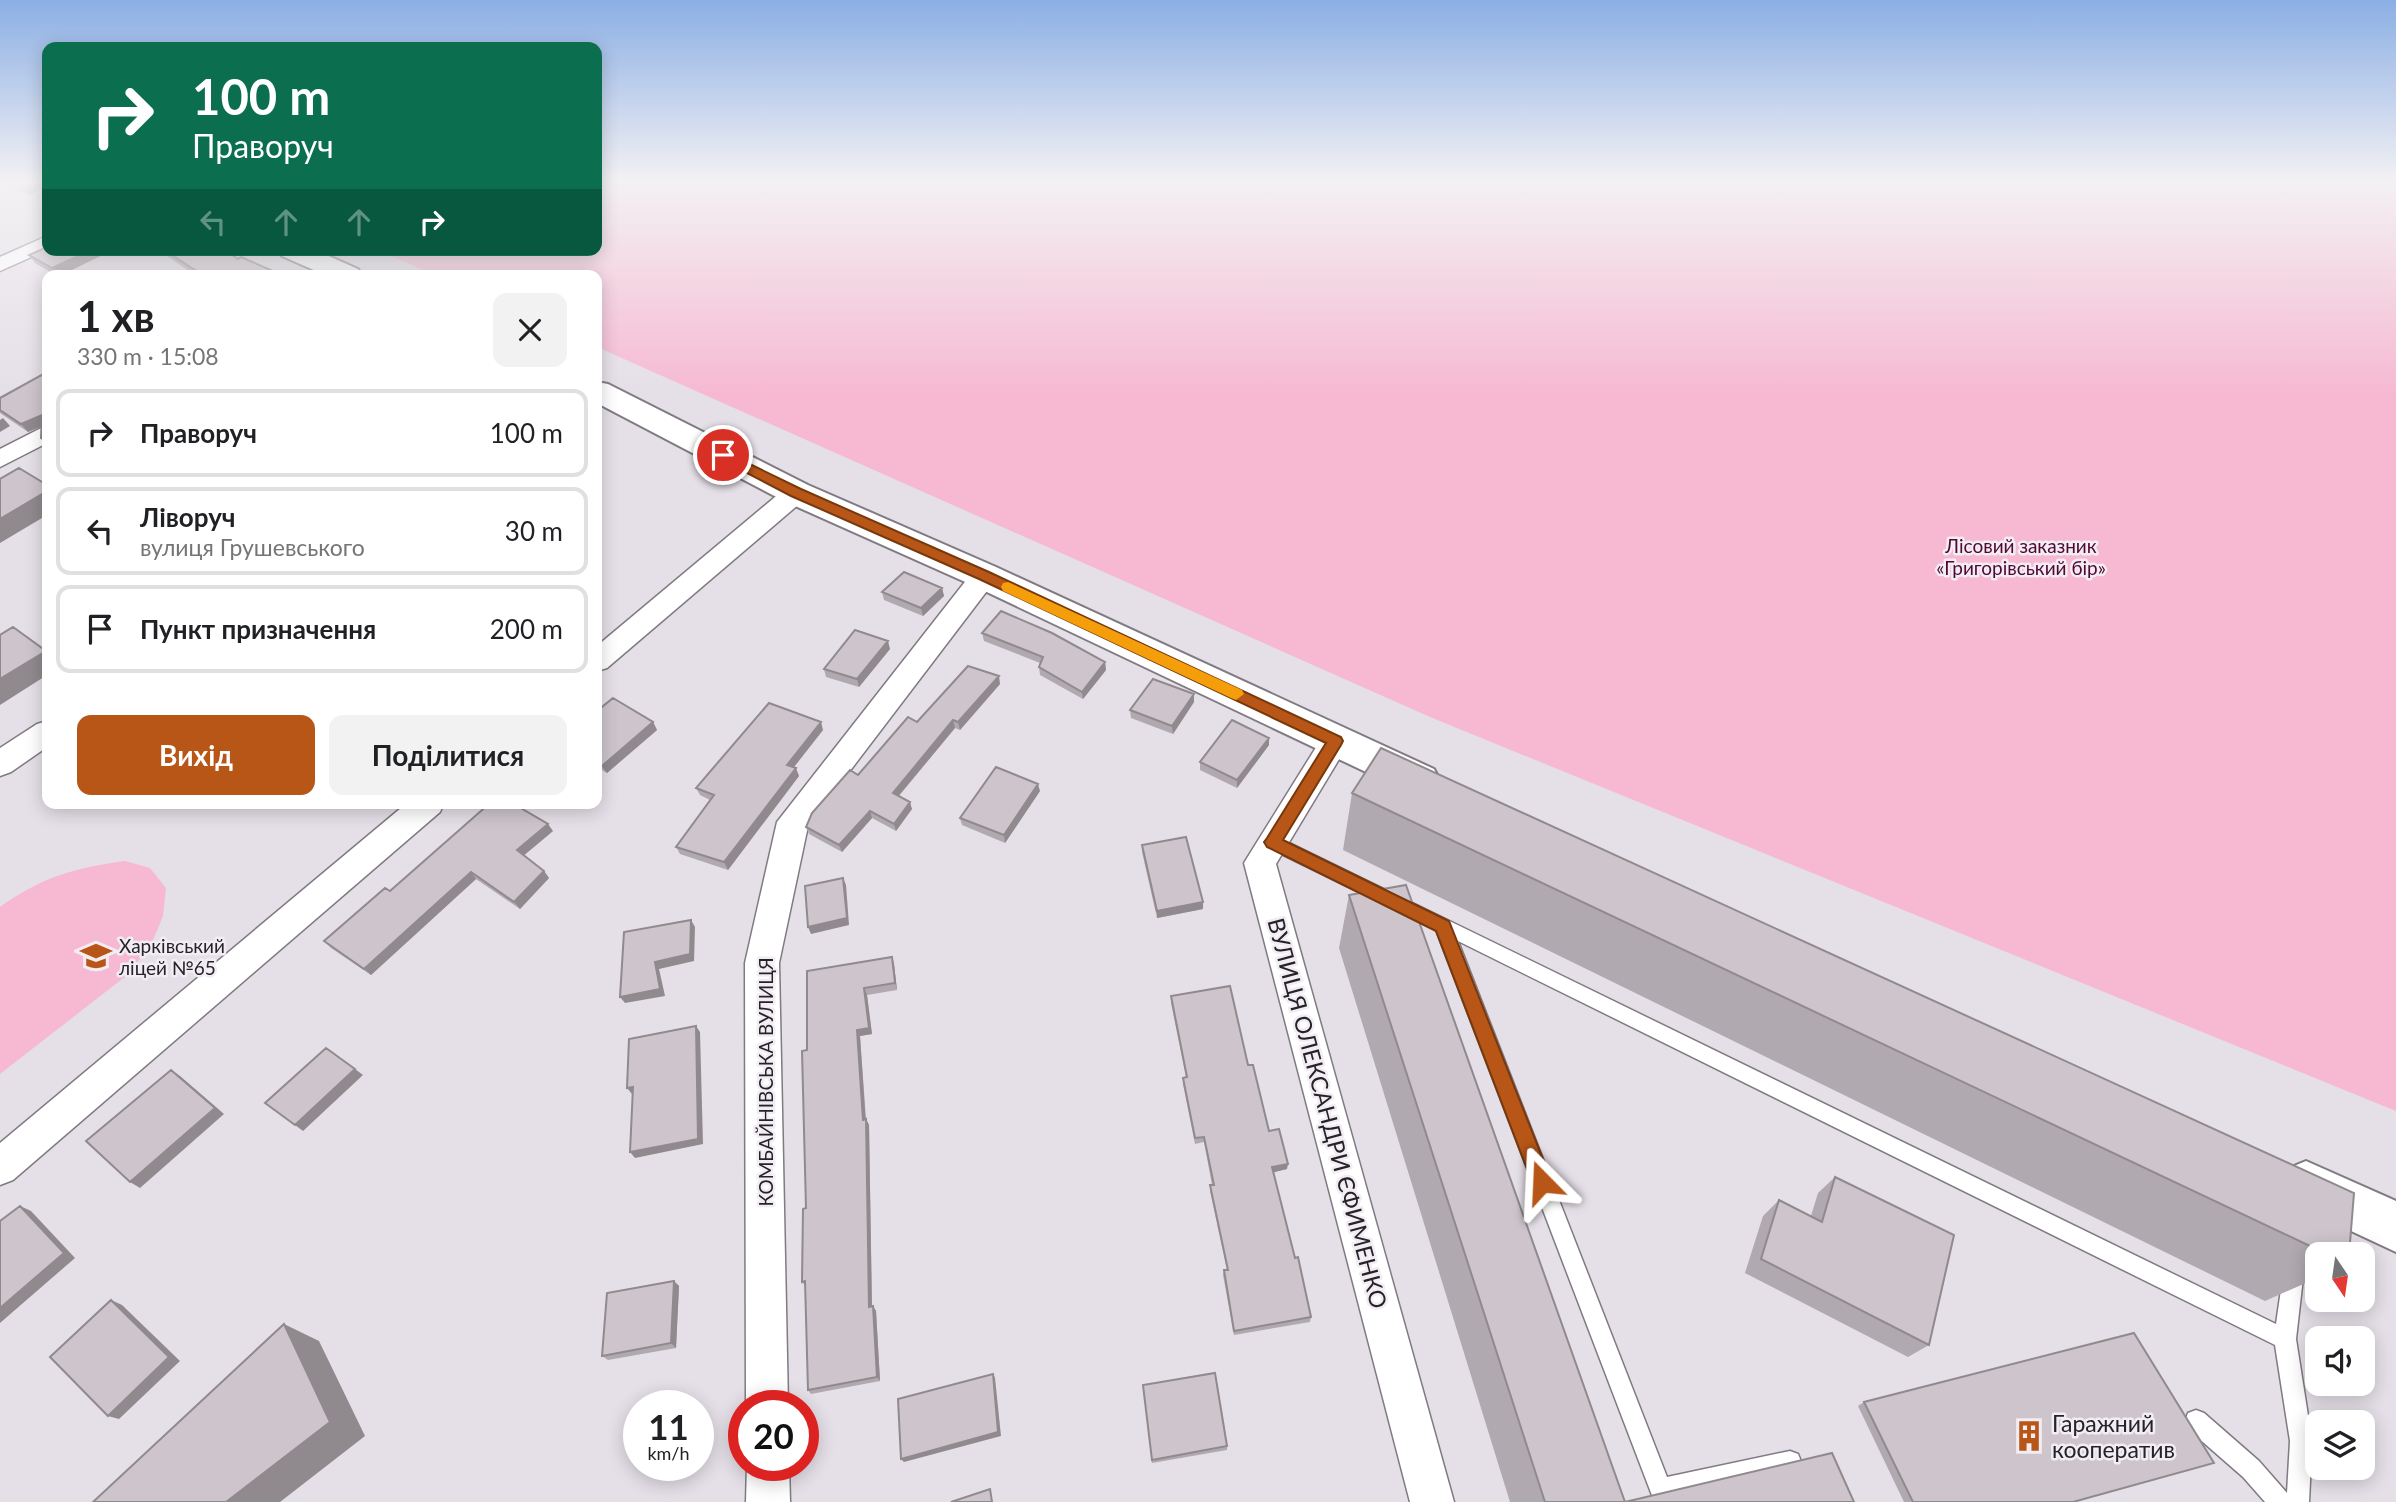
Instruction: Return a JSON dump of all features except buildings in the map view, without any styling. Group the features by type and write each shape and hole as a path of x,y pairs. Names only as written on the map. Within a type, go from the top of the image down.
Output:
{"street":[{"path":"0,265 24,253"},
{"path":"304,256 331,270"},
{"path":"602,394 796,493 984,576 1449,793"},
{"path":"0,459 42,436"},
{"path":"602,658 796,493"},
{"name":"КОМБАЙНІВСЬКА ВУЛИЦЯ","path":"767,1390 762,963 793,822 984,576"},
{"path":"0,764 42,735"},
{"name":"ВУЛИЦЯ ОЛЕКСАНДРИ ЄФИМЕНКО","path":"1335,741 1261,863 1432,1502"},
{"path":"0,1167 422,809"},
{"path":"2296,1188 2396,1227"},
{"path":"768,1481 768,1502"}],"lane":[{"path":"1273,842 2285,1339"},
{"path":"1443,926 1661,1490 1790,1462 1807,1502"},
{"path":"2297,1246 2285,1339 2301,1441 2298,1502"},
{"path":"2196,1421 2251,1469 2280,1502"}],"green space":[{"name":"Лісовий заказник «Григорівський бір»","path":"602,253 2396,253 2396,1111 1430,717 602,349 602,270 423,270 391,256 602,256"},
{"path":"125,861 150,868 166,888 163,916 151,945 126,976 0,1074 0,907 30,888 59,875"}],"slow traffic":[{"path":"1008,587 1236,694"}],"place":[{"name":"Харківський ліцей №65","path":"96,956"},
{"name":"Гаражний кооператив","path":"2029,1436"}],"route":[{"path":"723,455 796,493 984,576 1335,741 1273,842 1443,926 1542,1182"}]}
